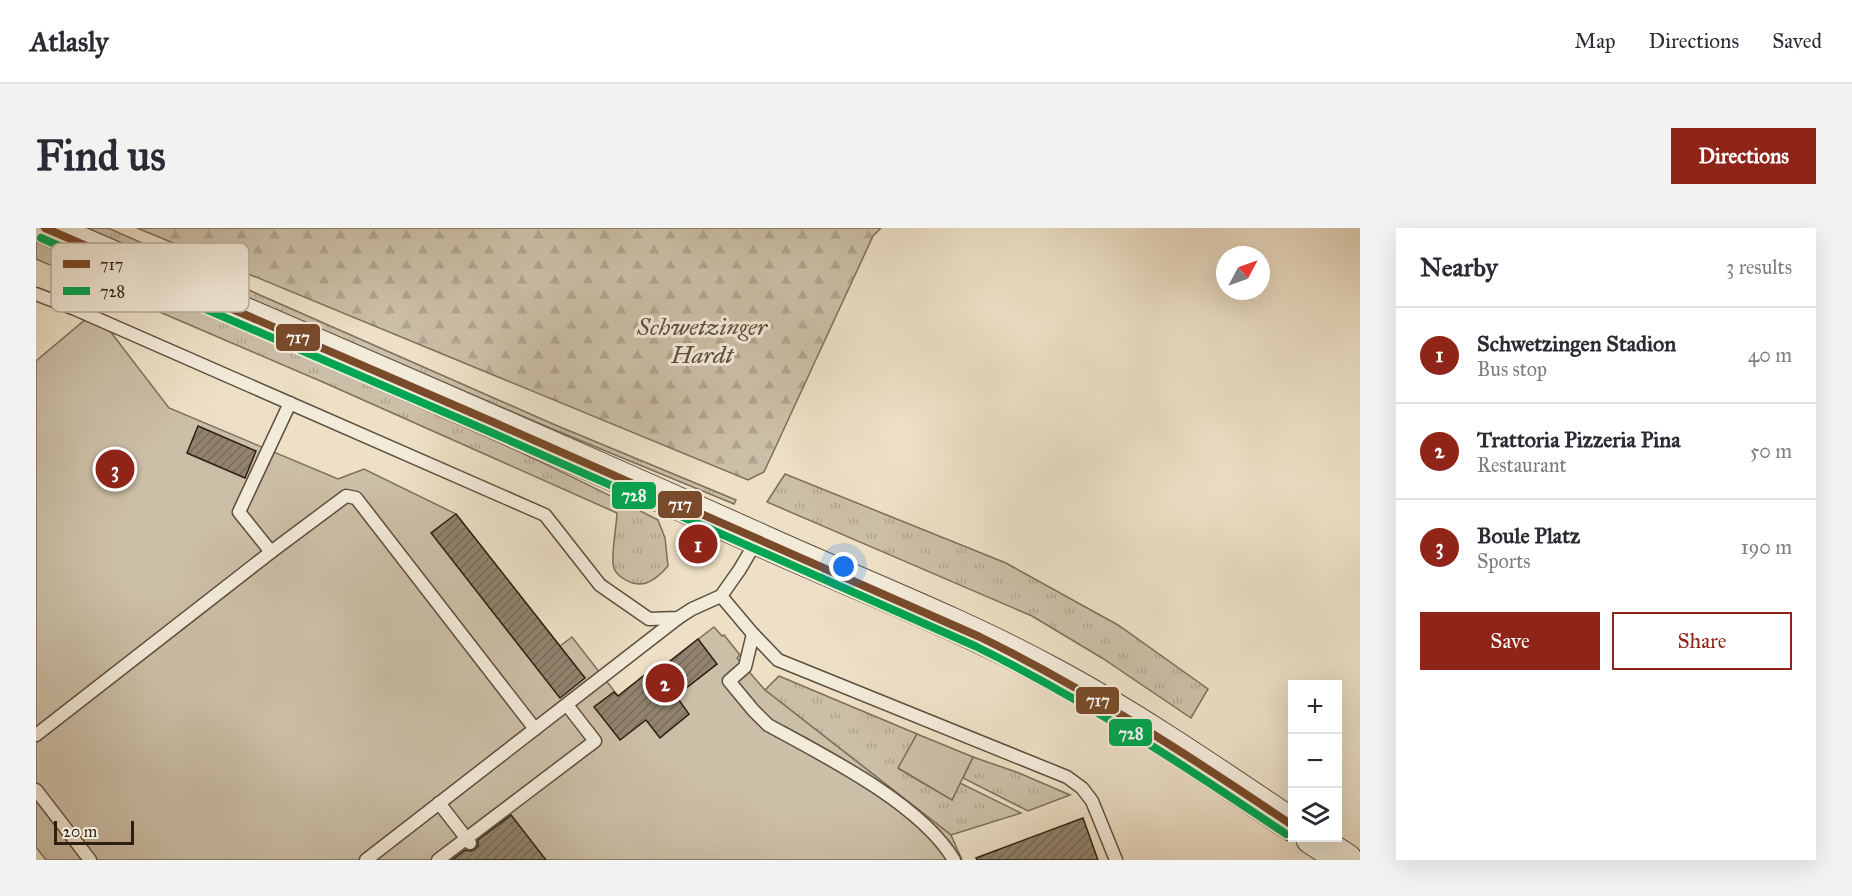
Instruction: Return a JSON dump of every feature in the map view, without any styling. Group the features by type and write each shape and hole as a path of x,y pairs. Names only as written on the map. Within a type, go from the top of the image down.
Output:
{"street":[{"path":"45,228 80,243"},
{"path":"240,312 965,629 1053,674 1142,725 1288,822"},
{"path":"1319,842 1346,860"}],"lane":[{"path":"36,294 51,300"},
{"path":"82,312 545,515 600,585 649,619 678,618"},
{"path":"271,552 239,512 290,404"},
{"path":"36,735 346,496 356,498 535,729"},
{"path":"366,860 678,618 721,596 758,539"},
{"path":"721,596 778,660 1067,777 1082,788 1092,801 1116,860"},
{"path":"753,634 745,667 729,681 753,710 768,725 884,793 922,822 948,850 954,860"},
{"path":"438,860 468,841 595,741 567,705"},
{"path":"36,790 90,860"},
{"path":"439,803 468,841"}],"green space":[{"path":"87,228 108,228 142,243 122,243"},
{"name":"Schwetzinger Hardt","path":"137,228 881,228 873,236 764,472 748,480 249,274 249,243 173,243"},
{"path":"36,239 51,245 51,265 36,259"},
{"path":"249,290 553,424 736,500 734,504 550,428 249,298"},
{"path":"160,312 206,312 427,409 582,482 658,520 665,538 668,566 646,583 636,584 625,580 614,569 613,564 617,513"},
{"path":"86,319 110,331 169,408 338,479 364,469 456,514 560,646 572,637 618,696 651,670 654,673 714,627 722,636 724,635 740,655 737,658 765,690 951,835 962,860 46,860 36,847 36,361"},
{"path":"785,474 1006,563 1118,625 1208,689 1191,718 1102,658 1032,616 767,502"},
{"path":"779,676 917,734 899,769 952,800 960,783 1021,813 951,835 765,690"},
{"path":"917,734 973,757 952,800 898,768"},
{"path":"973,757 1019,773 1070,795 1028,811 963,778"}],"building":[{"path":"198,426 256,451 245,478 187,453"},
{"path":"456,514 585,678 560,698 431,533"},
{"path":"698,639 717,664 676,696 689,714 660,738 646,720 620,740 594,707 614,692 618,696 651,670 654,674"},
{"path":"511,815 546,860 452,860 465,850 475,849 478,846 478,840"},
{"path":"1083,818 1098,860 977,860 976,858"}],"transit line":[{"name":"717","path":"45,228 80,243"},
{"name":"728","path":"41,238 53,243"},
{"name":"728","path":"212,312 975,646 1095,711 1286,834"},
{"name":"717","path":"239,312 980,637 1100,702 1288,822"}],"place":[{"name":"Boule Platz","path":"115,469"},
{"name":"Schwetzingen Stadion","path":"698,544"},
{"name":"Trattoria Pizzeria Pina","path":"665,683"}]}
